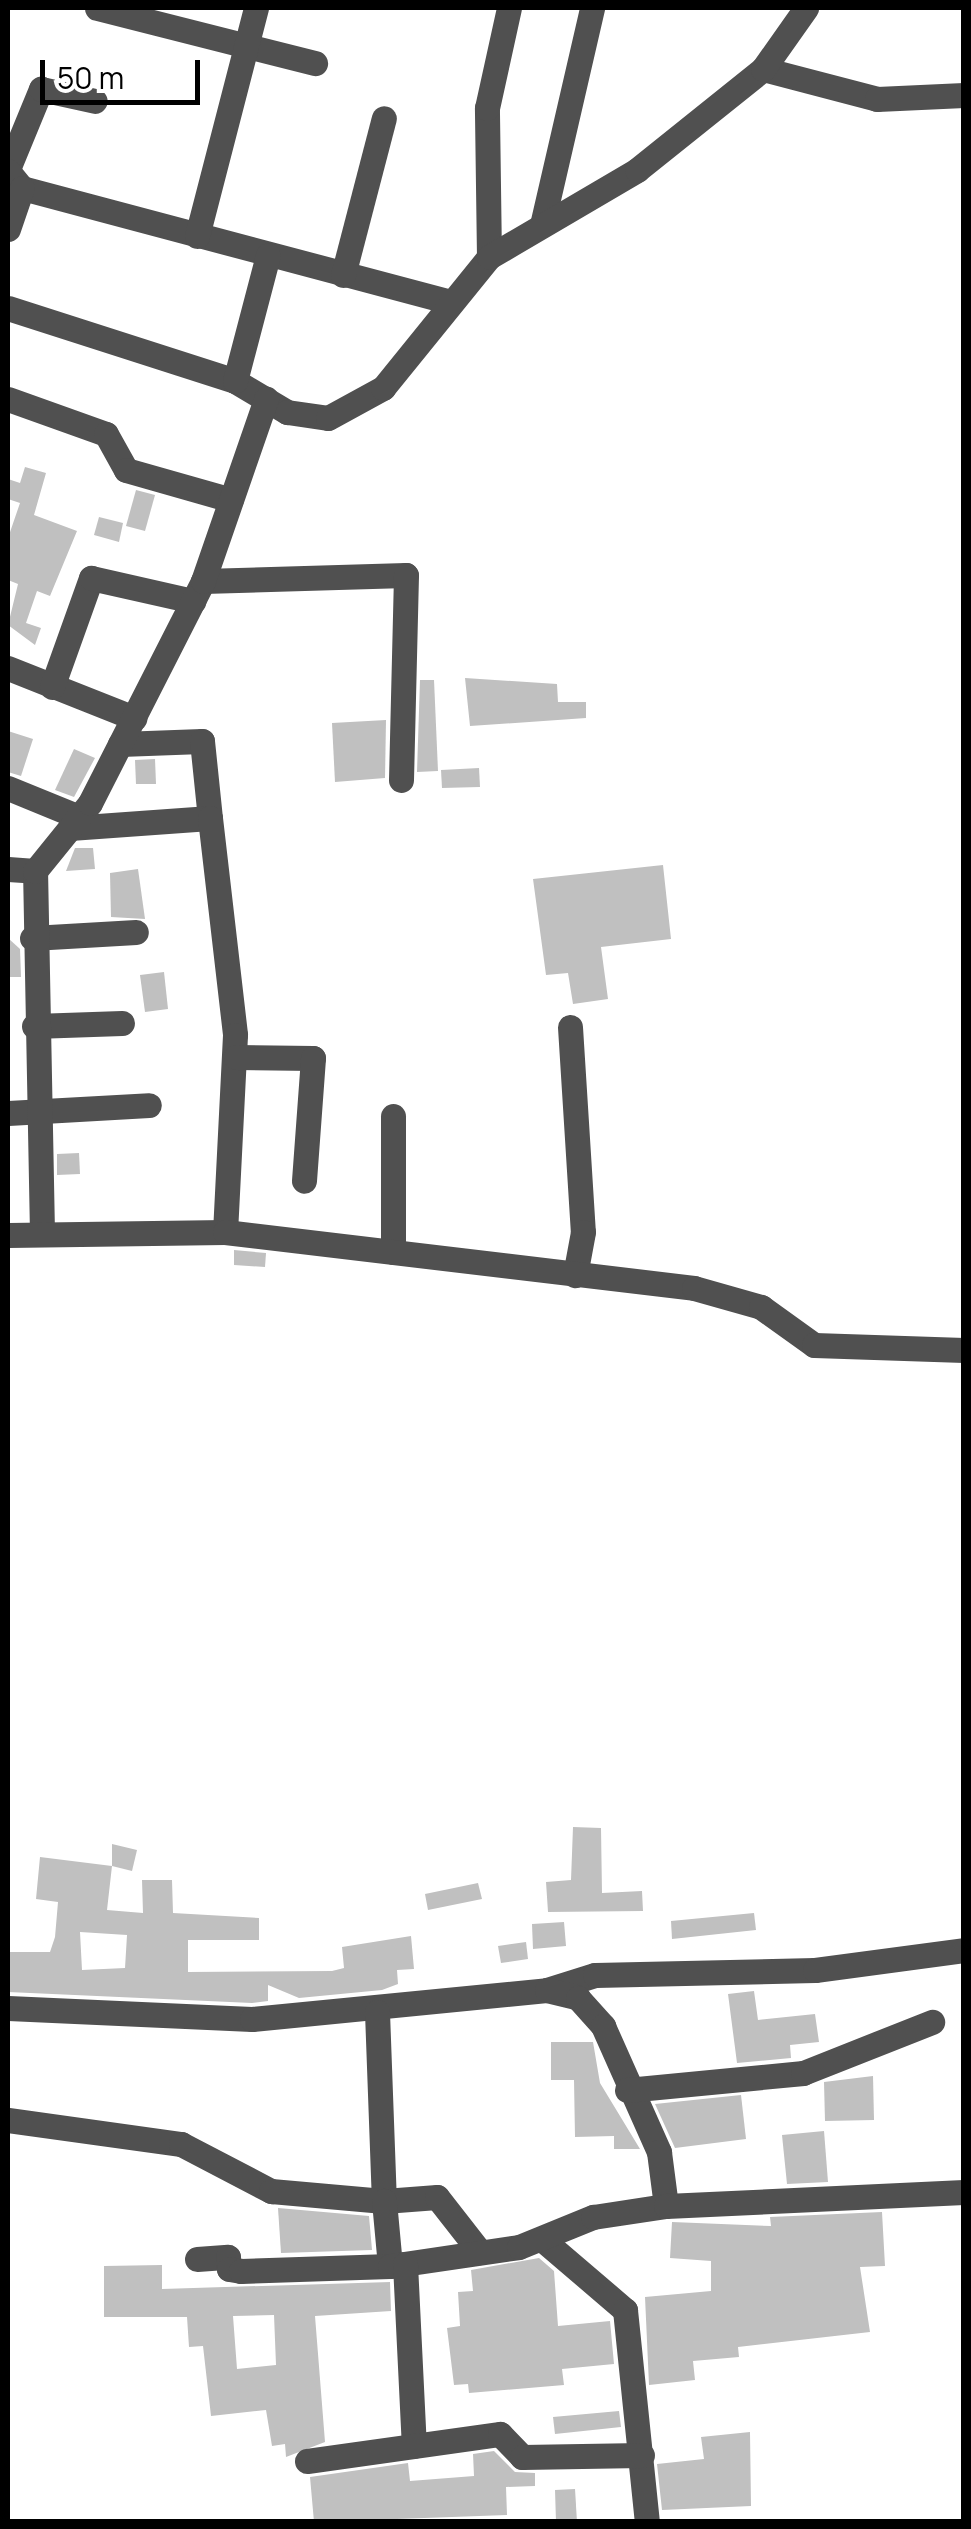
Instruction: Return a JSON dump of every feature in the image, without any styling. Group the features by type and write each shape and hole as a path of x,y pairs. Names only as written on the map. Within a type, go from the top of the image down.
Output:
{"street":[{"path":"97,8 315,63"},
{"path":"196,236 256,8"},
{"path":"488,257 487,108 509,8"},
{"path":"542,224 592,8"},
{"path":"8,308 234,382 308,418 356,406 383,388 488,257 637,170 764,69 806,8"},
{"path":"764,69 877,99 964,95"},
{"path":"8,229 12,176 40,89 94,101"},
{"path":"343,275 384,118"},
{"path":"12,176 196,236 451,302"},
{"path":"234,382 268,255"},
{"path":"8,399 106,434 126,470 231,500"},
{"path":"42,1233 32,938 35,872 74,822 120,744 198,591 266,399"},
{"path":"52,687 91,578 198,591 406,575 413,594 397,725 401,780"},
{"path":"8,668 134,718"},
{"path":"120,744 202,741 236,1057 224,1232"},
{"path":"8,788 74,822 210,818"},
{"path":"8,869 35,872"},
{"path":"32,938 136,932"},
{"path":"8,1010 122,1022"},
{"path":"570,1027 583,1232 576,1275"},
{"path":"236,1057 313,1058 304,1181"},
{"path":"8,1113 149,1105"},
{"path":"393,1116 394,1252"},
{"path":"8,1235 224,1232 394,1252 738,1300 814,1344 964,1350"},
{"path":"8,2008 252,2019 377,2012 547,1990 595,1974 815,1970 964,1950"},
{"path":"547,1990 589,2008 658,2152 666,2206"},
{"path":"377,2012 384,2201 397,2265 414,2446"},
{"path":"627,2090 804,2073 932,2022"},
{"path":"8,2120 181,2144 271,2191 384,2201 438,2197 480,2252"},
{"path":"197,2259 228,2257 229,2269 241,2271 397,2265 543,2240 593,2218 666,2206 964,2192"},
{"path":"543,2240 625,2310 646,2522"},
{"path":"306,2461 500,2434 522,2458 642,2455"}],"building":[{"path":"25,467 46,473 34,515 77,531 50,596 37,591 26,623 41,628 35,645 8,625 18,584 8,580 8,538 20,503 8,499 8,479 20,483"},
{"path":"136,490 155,495 145,531 126,526"},
{"path":"99,517 123,523 119,542 94,535"},
{"path":"465,678 557,684 558,702 586,702 586,718 470,726"},
{"path":"420,680 434,680 438,771 417,772"},
{"path":"386,720 385,778 335,782 332,723"},
{"path":"8,731 33,739 21,776 8,772"},
{"path":"74,749 95,758 74,797 55,790"},
{"path":"155,759 156,784 136,784 135,760"},
{"path":"479,768 480,787 442,788 441,770"},
{"path":"75,848 93,848 95,869 66,871"},
{"path":"663,865 671,939 601,947 608,999 573,1004 568,973 546,975 533,879"},
{"path":"138,869 145,919 111,917 110,873"},
{"path":"8,938 20,949 21,977 8,977"},
{"path":"164,972 168,1009 145,1012 140,975"},
{"path":"79,1153 80,1174 57,1175 57,1154"},
{"path":"234,1250 266,1253 265,1267 234,1265"},
{"path":"573,1827 601,1828 602,1893 642,1891 643,1911 548,1912 546,1882 571,1880"},
{"path":"112,1844 137,1850 132,1871 112,1866"},
{"path":"40,1857 112,1866 107,1910 143,1913 142,1880 172,1880 173,1913 259,1918 259,1940 188,1940 188,1972 332,1971 344,1968 342,1947 411,1936 414,1969 397,1970 398,1984 382,1990 299,1998 268,1985 268,2001 252,2003 8,1992 8,1952 50,1952 55,1937 58,1902 36,1899","holes":["80,1932 127,1935 125,1968 82,1970"]},
{"path":"478,1883 482,1899 428,1910 425,1894"},
{"path":"754,1913 756,1930 672,1939 671,1921"},
{"path":"564,1922 566,1946 533,1949 532,1924"},
{"path":"526,1942 528,1959 501,1963 498,1946"},
{"path":"754,1991 758,2020 815,2014 819,2042 790,2045 791,2058 737,2063 728,1994"},
{"path":"551,2042 593,2042 600,2083 640,2149 614,2149 614,2136 575,2137 574,2080 551,2080"},
{"path":"873,2076 874,2120 825,2121 824,2082"},
{"path":"741,2095 746,2139 675,2148 655,2104"},
{"path":"824,2131 828,2182 787,2184 782,2135"},
{"path":"278,2208 369,2216 372,2250 281,2253"},
{"path":"882,2212 885,2266 860,2267 870,2332 738,2347 739,2357 693,2361 695,2380 649,2385 645,2297 711,2291 711,2261 670,2258 672,2222 771,2226 770,2217"},
{"path":"539,2258 554,2271 558,2326 610,2321 614,2364 562,2369 564,2385 469,2393 468,2384 454,2385 447,2328 460,2326 458,2292 473,2291 471,2270"},
{"path":"162,2265 162,2289 390,2282 391,2311 315,2316 325,2442 286,2457 285,2444 272,2446 266,2410 211,2416 203,2346 189,2347 187,2317 104,2317 104,2266","holes":["274,2315 276,2365 237,2369 233,2316"]},
{"path":"619,2411 621,2427 555,2434 553,2417"},
{"path":"750,2432 751,2506 662,2510 657,2464 704,2459 701,2437"},
{"path":"494,2451 515,2472 535,2473 535,2486 506,2487 507,2515 314,2522 310,2477 408,2463 410,2481 474,2476 473,2454"},
{"path":"575,2489 577,2522 556,2522 555,2490"}]}
